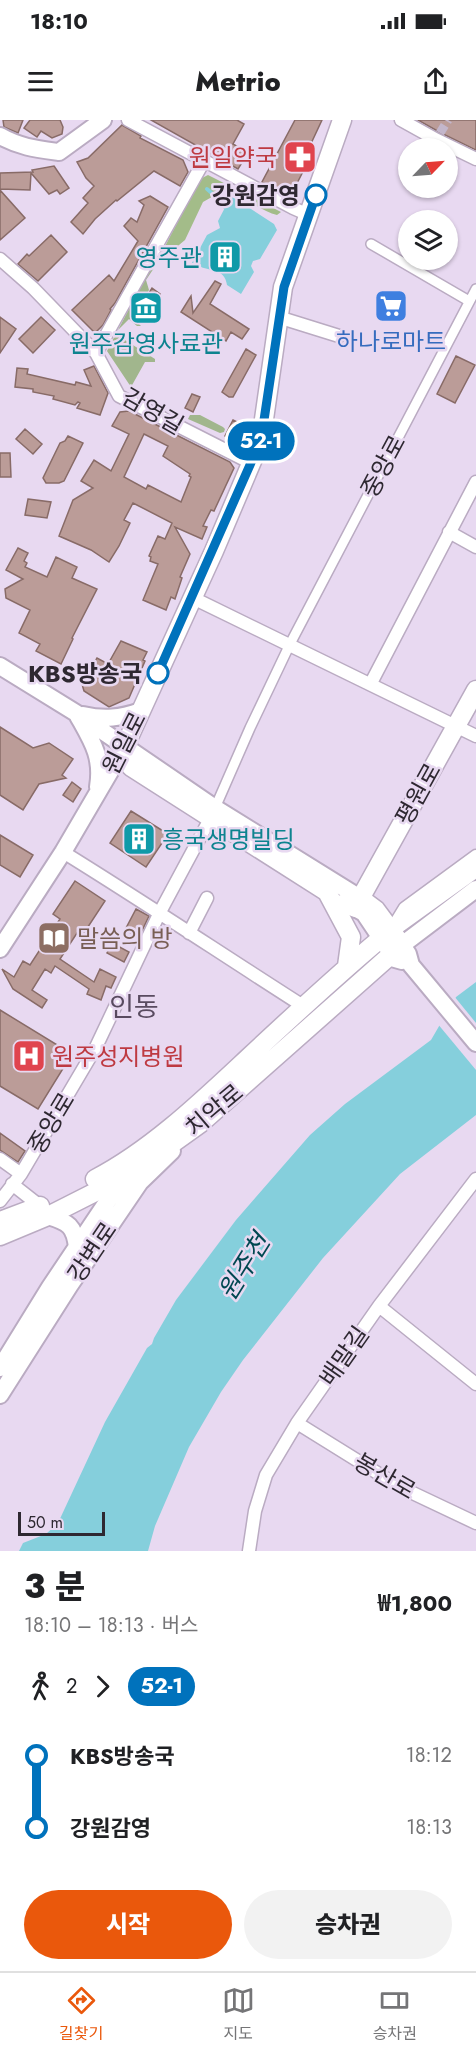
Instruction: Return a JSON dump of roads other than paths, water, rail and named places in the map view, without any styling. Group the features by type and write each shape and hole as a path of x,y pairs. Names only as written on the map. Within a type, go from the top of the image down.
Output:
{"main road":[{"name":"원일로","path":"125,746 193,598 251,463 268,443 267,410 278,317 284,287 342,120"},
{"name":"평원로","path":"358,903 476,690"},
{"path":"125,746 130,767 213,812 327,892 351,937 347,966"},
{"path":"358,903 376,910 386,934 397,950"},
{"name":"치악로","path":"194,1119 303,1006 386,934"},
{"name":"치악로","path":"0,1236 194,1119 397,950"},
{"name":"강변로","path":"127,1176 194,1119"},
{"name":"치악로","path":"0,1221 44,1211 127,1176"}],"street":[{"path":"4,143 59,152 103,120"},
{"path":"128,120 309,215"},
{"path":"401,120 439,137 476,159"},
{"path":"96,353 204,161"},
{"path":"371,244 469,301"},
{"name":"감영길","path":"0,259 33,288 96,353 118,396 251,463"},
{"name":"중앙로","path":"0,1201 21,1174 96,1047 160,912 213,812 290,644 476,289"},
{"path":"278,317 339,336"},
{"path":"371,683 476,482"},
{"path":"450,532 476,547"},
{"path":"193,598 476,736"},
{"path":"0,666 125,746"},
{"path":"76,713 100,719 121,718 141,711"},
{"path":"76,713 92,742 101,769 97,794"},
{"name":"원일로","path":"0,949 63,852 125,746"},
{"path":"213,812 358,903"},
{"path":"63,852 160,912 303,1006"},
{"path":"386,934 405,908 476,856"},
{"path":"386,934 476,869"},
{"path":"476,889 397,950 396,959 411,964 476,1043"},
{"path":"327,892 358,903"},
{"path":"189,933 207,898"},
{"name":"강변로","path":"0,1395 70,1285 140,1182 194,1119"},
{"path":"0,1159 21,1174"},
{"name":"강변로","path":"0,1368 50,1287 127,1176"},
{"name":"배말길","path":"249,1551 255,1511 266,1475 297,1423 379,1306 476,1179"},
{"path":"12,1184 44,1211 65,1221 76,1237 77,1248"},
{"path":"379,1306 476,1384"},
{"name":"봉산로","path":"297,1423 400,1486 476,1523"}],"water":[{"path":"231,196 274,224 277,230 260,259 253,261 251,266 254,272 241,294 227,285 221,273 192,263 207,235 220,228 218,221"},
{"name":"원주천","path":"476,982 476,1115 400,1174 323,1258 243,1360 221,1392 189,1447 155,1526 148,1551 19,1551 23,1543 46,1534 58,1523 105,1422 147,1348 152,1344 176,1300 236,1220 310,1135 345,1104 431,1040 456,997"}],"waterway":[{"path":"207,189 226,208"}],"tunnel":[{"path":"440,133 448,120"}],"place":[{"name":"원일약국","path":"300,157"},
{"name":"강원감영","path":"316,195"},
{"name":"영주관","path":"225,257"},
{"name":"하나로마트","path":"391,306"},
{"name":"원주감영사료관","path":"146,308"},
{"name":"KBS방송국","path":"158,673"},
{"name":"흥국생명빌딩","path":"139,839"},
{"name":"말씀의 방","path":"54,938"},
{"name":"원주성지병원","path":"29,1056"}],"district":[{"name":"인동","path":"134,1006"}]}
